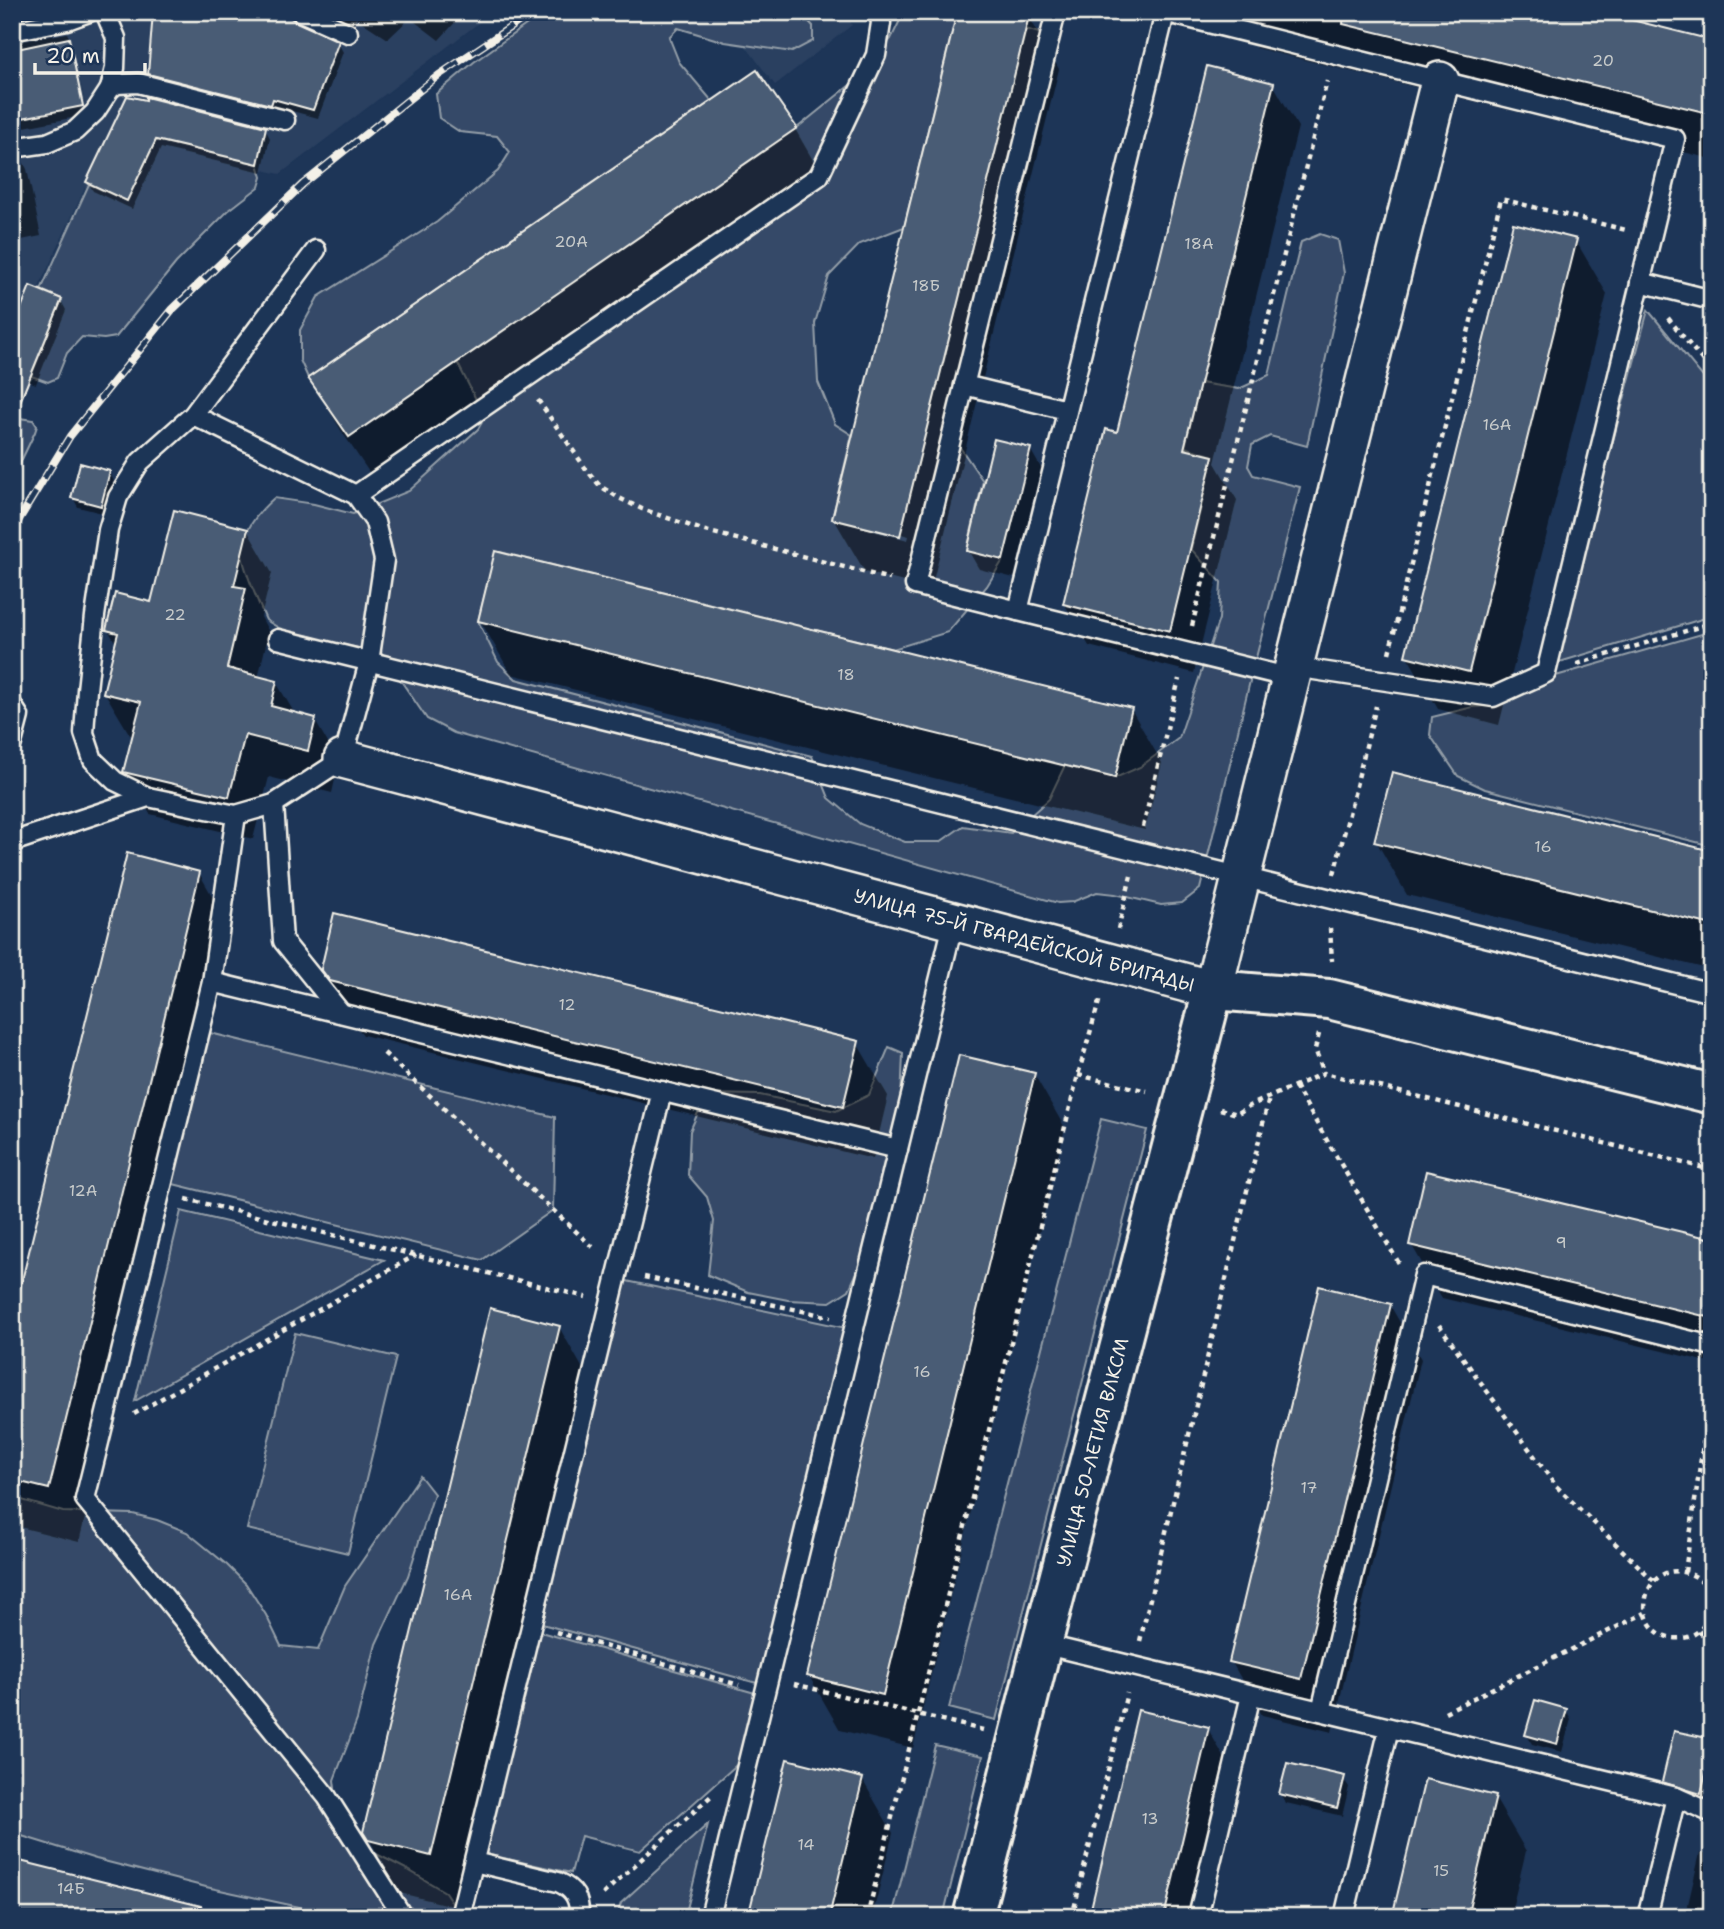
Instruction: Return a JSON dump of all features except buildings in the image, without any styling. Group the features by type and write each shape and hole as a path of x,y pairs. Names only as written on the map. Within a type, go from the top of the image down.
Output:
{"main road":[{"name":"УЛИЦА 75-Й ГВАРДЕЙСКОЙ БРИГАДЫ","path":"1213,989 1329,999 1712,1094"},
{"name":"УЛИЦА 50-ЛЕТИЯ ВЛКСМ","path":"973,1917 1213,989"}],"street":[{"path":"1213,989 1440,81"},
{"name":"УЛИЦА 75-Й ГВАРДЕЙСКОЙ БРИГАДЫ","path":"343,759 1213,989"}],"lane":[{"path":"12,31 67,20 89,12"},
{"path":"105,12 116,38 115,68 110,89"},
{"path":"301,12 348,33"},
{"path":"356,495 819,176 876,55 881,23 879,12"},
{"path":"1017,611 1164,12 1675,139 1546,673 1493,697 1382,681 1292,673 1186,652 1017,611 915,585 1056,12"},
{"path":"12,148 47,143 75,131 117,84 138,83 285,120"},
{"path":"193,415 356,495 375,522 384,560 369,662 343,759 274,804 236,815 148,797 115,781 93,760 84,733 88,677 108,530 118,497 140,462 193,415 316,250"},
{"path":"1640,282 1712,300"},
{"path":"964,385 1067,410"},
{"path":"278,639 1712,993"},
{"path":"12,705 19,716 12,743"},
{"path":"12,842 148,797"},
{"path":"274,804 283,941 341,1013"},
{"path":"236,815 212,982 85,1499 327,1797 403,1917"},
{"path":"710,1917 954,920"},
{"path":"212,982 898,1149"},
{"path":"460,1917 662,1091"},
{"path":"1321,1712 1424,1275 1712,1346"},
{"path":"1042,1644 1676,1797 1712,1813"},
{"path":"1198,1917 1251,1695"},
{"path":"1344,1917 1397,1730"},
{"path":"1647,1917 1676,1797"},
{"path":"474,1862 558,1882 568,1887 576,1895 579,1916"}],"path":[{"path":"867,1917 1078,1075 1110,962 1334,55"},
{"path":"1329,999 1333,981 1328,898 1501,200 1651,236"},
{"path":"1640,282 1712,372"},
{"path":"524,379 586,469 600,486 619,498 702,530 915,585"},
{"path":"1546,673 1712,623"},
{"path":"341,1013 618,1271 856,1323"},
{"path":"1249,1106 1324,1073 1712,1170"},
{"path":"1078,1075 1184,1101"},
{"path":"1295,1086 1419,1297 1556,1486 1654,1581"},
{"path":"1072,1917 1269,1098"},
{"path":"160,1192 610,1303"},
{"path":"102,1432 417,1255"},
{"path":"1685,1572 1712,1380"},
{"path":"1674,1571 1685,1572 1704,1582 1712,1602 1707,1623 1699,1631 1679,1639 1658,1632 1649,1623 1644,1601 1654,1581 1674,1571"},
{"path":"1704,1582 1712,1579"},
{"path":"1397,1730 1645,1613"},
{"path":"531,1626 767,1685 918,1714 1018,1739"},
{"path":"1699,1631 1712,1644"},
{"path":"579,1916 748,1762"}],"shaded area":[{"path":"12,12 493,12 280,174 157,145 128,208 85,188 39,287 67,299 32,380 19,375 12,377"},
{"path":"544,12 800,12 813,26 813,41 792,52 725,42 678,28 669,37 679,62 712,101 308,378 300,360 300,330 318,297 437,222 498,171 510,152 497,136 460,132 439,118 436,94 474,62"},
{"path":"720,12 845,12 852,25 775,85"},
{"path":"904,12 957,12 904,227 860,244 829,276 815,323 818,382 835,424 852,435 832,519 900,536 1026,29 1042,34 957,443 983,481 967,550 1003,560 987,586 948,632 893,649 496,551 478,621 498,662 516,679 812,756 829,798 860,824 905,842 940,842 963,826 1011,833 1049,799 1065,765 1115,778 1140,767 1179,738 1219,619 1221,582 1191,549 1213,456 1185,447 1200,383 1239,389 1269,375 1301,242 1320,234 1338,240 1344,273 1307,446 1270,436 1252,445 1248,466 1253,475 1300,487 1200,889 1182,903 1161,905 1097,892 1072,902 1058,903 454,733 427,719 382,653 287,633 266,620 245,567 242,553 248,529 257,515 274,498 353,514 409,491 478,429 485,417 457,362 797,128 855,81 891,39"},
{"path":"156,140 258,164 262,177 259,187 228,211 176,263 116,337 82,337 67,353 57,378 48,382 31,376 62,299 41,290 89,184 127,201"},
{"path":"1648,310 1712,388 1712,616 1553,664"},
{"path":"12,417 33,420 37,426 12,480"},
{"path":"1712,631 1712,846 1485,789 1458,776 1430,735 1432,717 1473,707 1496,705 1549,678"},
{"path":"206,1032 555,1117 553,1210 482,1260 169,1183"},
{"path":"889,1047 903,1053 900,1127 869,1246 849,1290 830,1302 788,1300 748,1292 708,1275 714,1221 707,1197 688,1175 690,1131 706,1094 760,1095 836,1111 869,1095"},
{"path":"1101,1119 1147,1130 996,1720 949,1708"},
{"path":"181,1211 384,1260 135,1401"},
{"path":"622,1280 851,1329 764,1685 542,1624"},
{"path":"295,1333 396,1357 348,1553 247,1529"},
{"path":"420,1476 434,1494 408,1576 376,1644 357,1720 334,1780 341,1836 445,1892 455,1907 453,1917 325,1917 304,1908 96,1859 12,1833 12,1497 63,1512 133,1514 187,1532 246,1584 266,1615 281,1646 318,1650 345,1586"},
{"path":"537,1631 762,1695 742,1760 640,1851 581,1836 571,1873 481,1853"},
{"path":"935,1745 983,1756 943,1917 892,1917"},
{"path":"708,1824 685,1917 617,1917 621,1903"}],"railway":[{"path":"12,534 70,436 172,310 303,184 439,75 533,12"}]}
